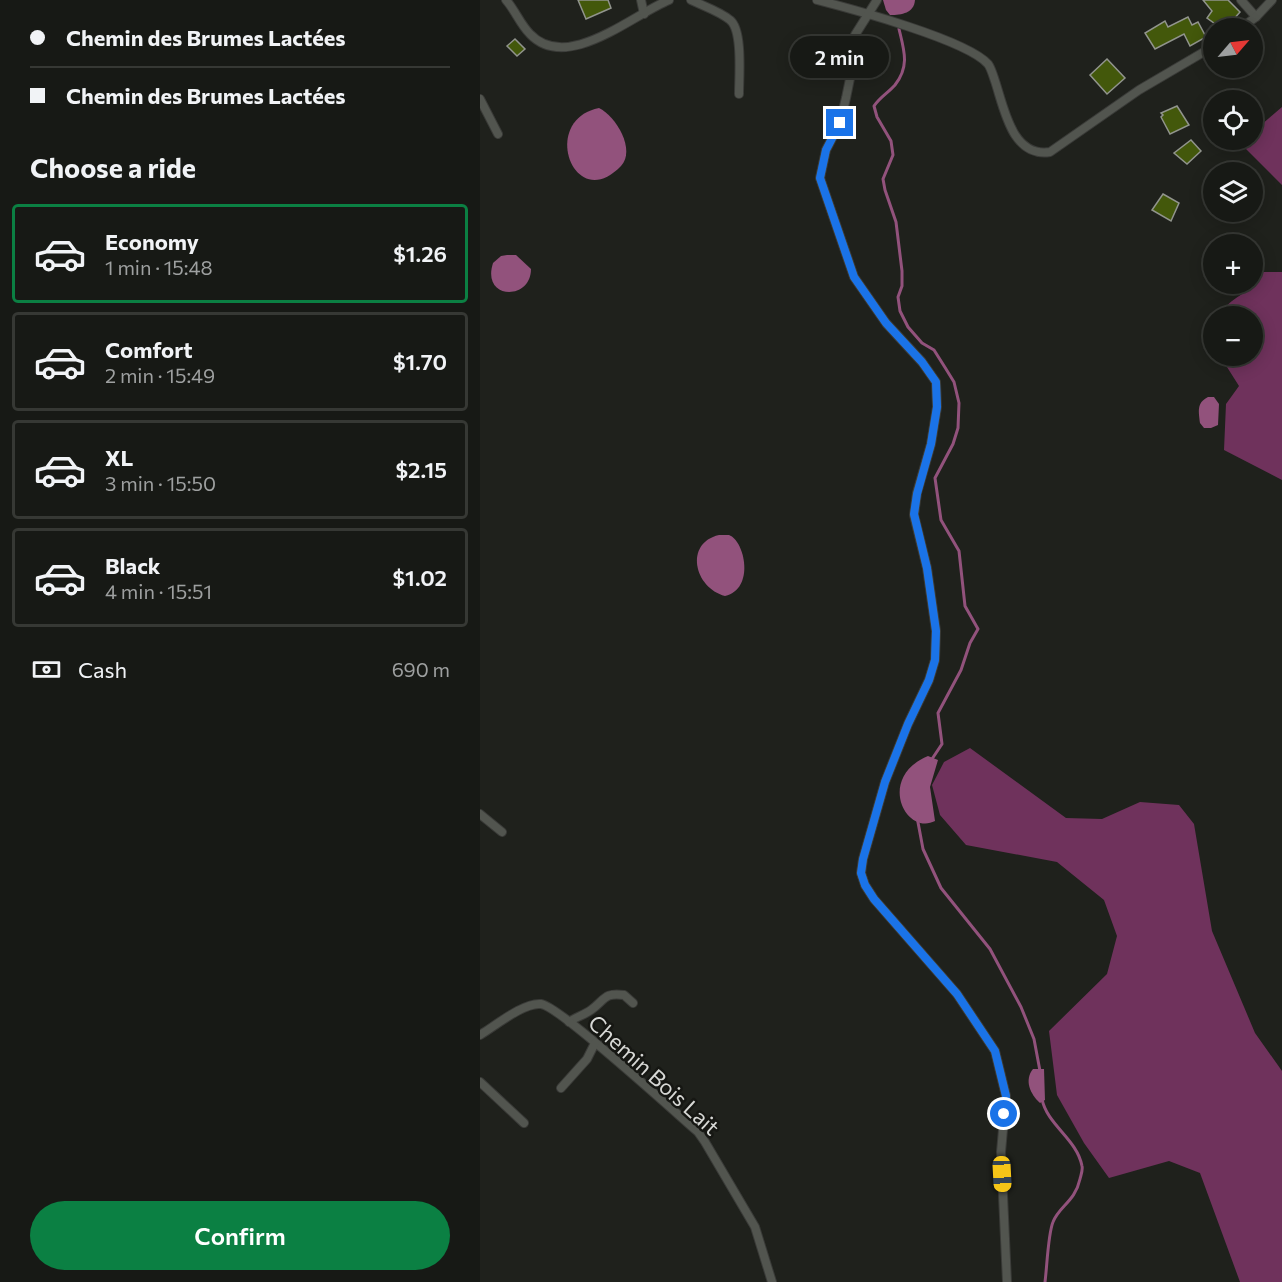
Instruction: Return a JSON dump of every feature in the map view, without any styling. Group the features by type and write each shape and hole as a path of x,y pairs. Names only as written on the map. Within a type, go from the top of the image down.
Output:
{"street":[{"path":"506,0 530,34 549,45 574,47 604,35 669,0"},
{"path":"641,0 644,14"},
{"path":"691,0 730,20 736,26 739,94"},
{"path":"817,0 869,14 972,50 989,65 1014,136 1026,148 1038,154 1050,152 1139,90 1203,52"},
{"path":"877,0 857,28 853,64 840,123 826,150 820,178 854,277 886,323 922,362 936,382 937,407 931,444 917,494 914,514 927,568 936,631 935,660 929,680 908,724 885,782 861,873 874,899 957,994 995,1051 1006,1096 1001,1152 1007,1282"},
{"path":"1241,0 1256,17 1272,0"},
{"path":"480,99 498,134"},
{"path":"480,814 502,832"},
{"path":"569,1022 612,994 624,995 633,1003"},
{"name":"Chemin Bois Lait","path":"480,1035 531,1004 543,1004 595,1043 689,1125 705,1142 755,1227 772,1282"},
{"path":"561,1088 587,1059 595,1043"},
{"path":"480,1082 524,1123"}],"shaded area":[{"path":"883,0 915,0 912,8 907,12 890,15"},
{"path":"1282,107 1282,185 1263,166 1263,162 1259,162 1247,150 1263,150 1263,123"},
{"path":"599,108 612,118 622,134 626,151 625,159 621,166 604,178 589,179 578,172 570,160 567,145 571,129 581,116"},
{"path":"516,255 531,269 529,279 523,287 516,291 500,290 494,284 491,275 493,263 501,256"},
{"path":"1263,272 1282,272 1282,480 1224,450 1226,404 1239,386 1226,366 1263,366 1263,306 1227,306 1242,294 1263,294"},
{"path":"1214,397 1219,404 1218,425 1204,428 1200,423 1199,408 1204,399"},
{"path":"719,535 729,535 735,539 743,555 744,565 741,584 734,592 725,596 706,584 697,565 697,556 701,547 708,540"},
{"path":"970,748 1066,818 1102,819 1140,802 1179,805 1194,824 1212,931 1255,1033 1282,1071 1282,1282 1240,1282 1200,1173 1169,1161 1109,1178 1084,1143 1057,1095 1049,1031 1107,974 1117,936 1104,900 1057,862 966,845 940,815 932,785 944,762"},
{"path":"928,756 938,760 930,787 935,821 924,823 914,820 906,813 901,802 900,790 903,778 912,766"},
{"path":"1033,1069 1044,1069 1045,1100 1040,1103 1029,1087 1030,1073"}],"building":[{"path":"578,0 608,0 611,8 586,19"},
{"path":"1203,0 1228,0 1240,12 1235,18 1207,18 1212,11"},
{"path":"1188,17 1192,25 1198,22 1203,31 1203,39 1190,46 1184,34 1155,49 1145,33 1165,21 1168,27"},
{"path":"515,39 525,49 517,56 507,46"},
{"path":"1107,59 1125,78 1107,94 1090,75"},
{"path":"1177,106 1189,125 1170,134 1161,113"},
{"path":"1191,140 1201,151 1187,164 1174,153"},
{"path":"1163,194 1179,203 1171,221 1152,210"}],"waterway":[{"path":"899,29 903,44 903,71 895,85 874,106 877,117 891,141 893,155 883,179 896,222 902,271 902,286 898,297 900,311 908,327 922,343 934,350 954,382 959,403 958,428 953,444 935,478 941,520 959,551 965,606 978,629 970,643 961,670 938,713 942,744 930,762"},
{"path":"917,817 923,849 941,888 990,949 1021,1007 1034,1039 1040,1071"},
{"path":"1042,1099 1050,1117 1079,1156 1082,1168 1075,1193 1059,1212 1051,1227 1045,1282"}],"route":[{"path":"840,123 826,150 820,178 839,235 854,277 886,323 922,362 936,382 937,395 931,444 917,494 914,514 927,568 936,631 935,660 929,680 908,724 885,782 861,873 874,899 957,994 995,1051 1006,1096 1004,1114"}]}
